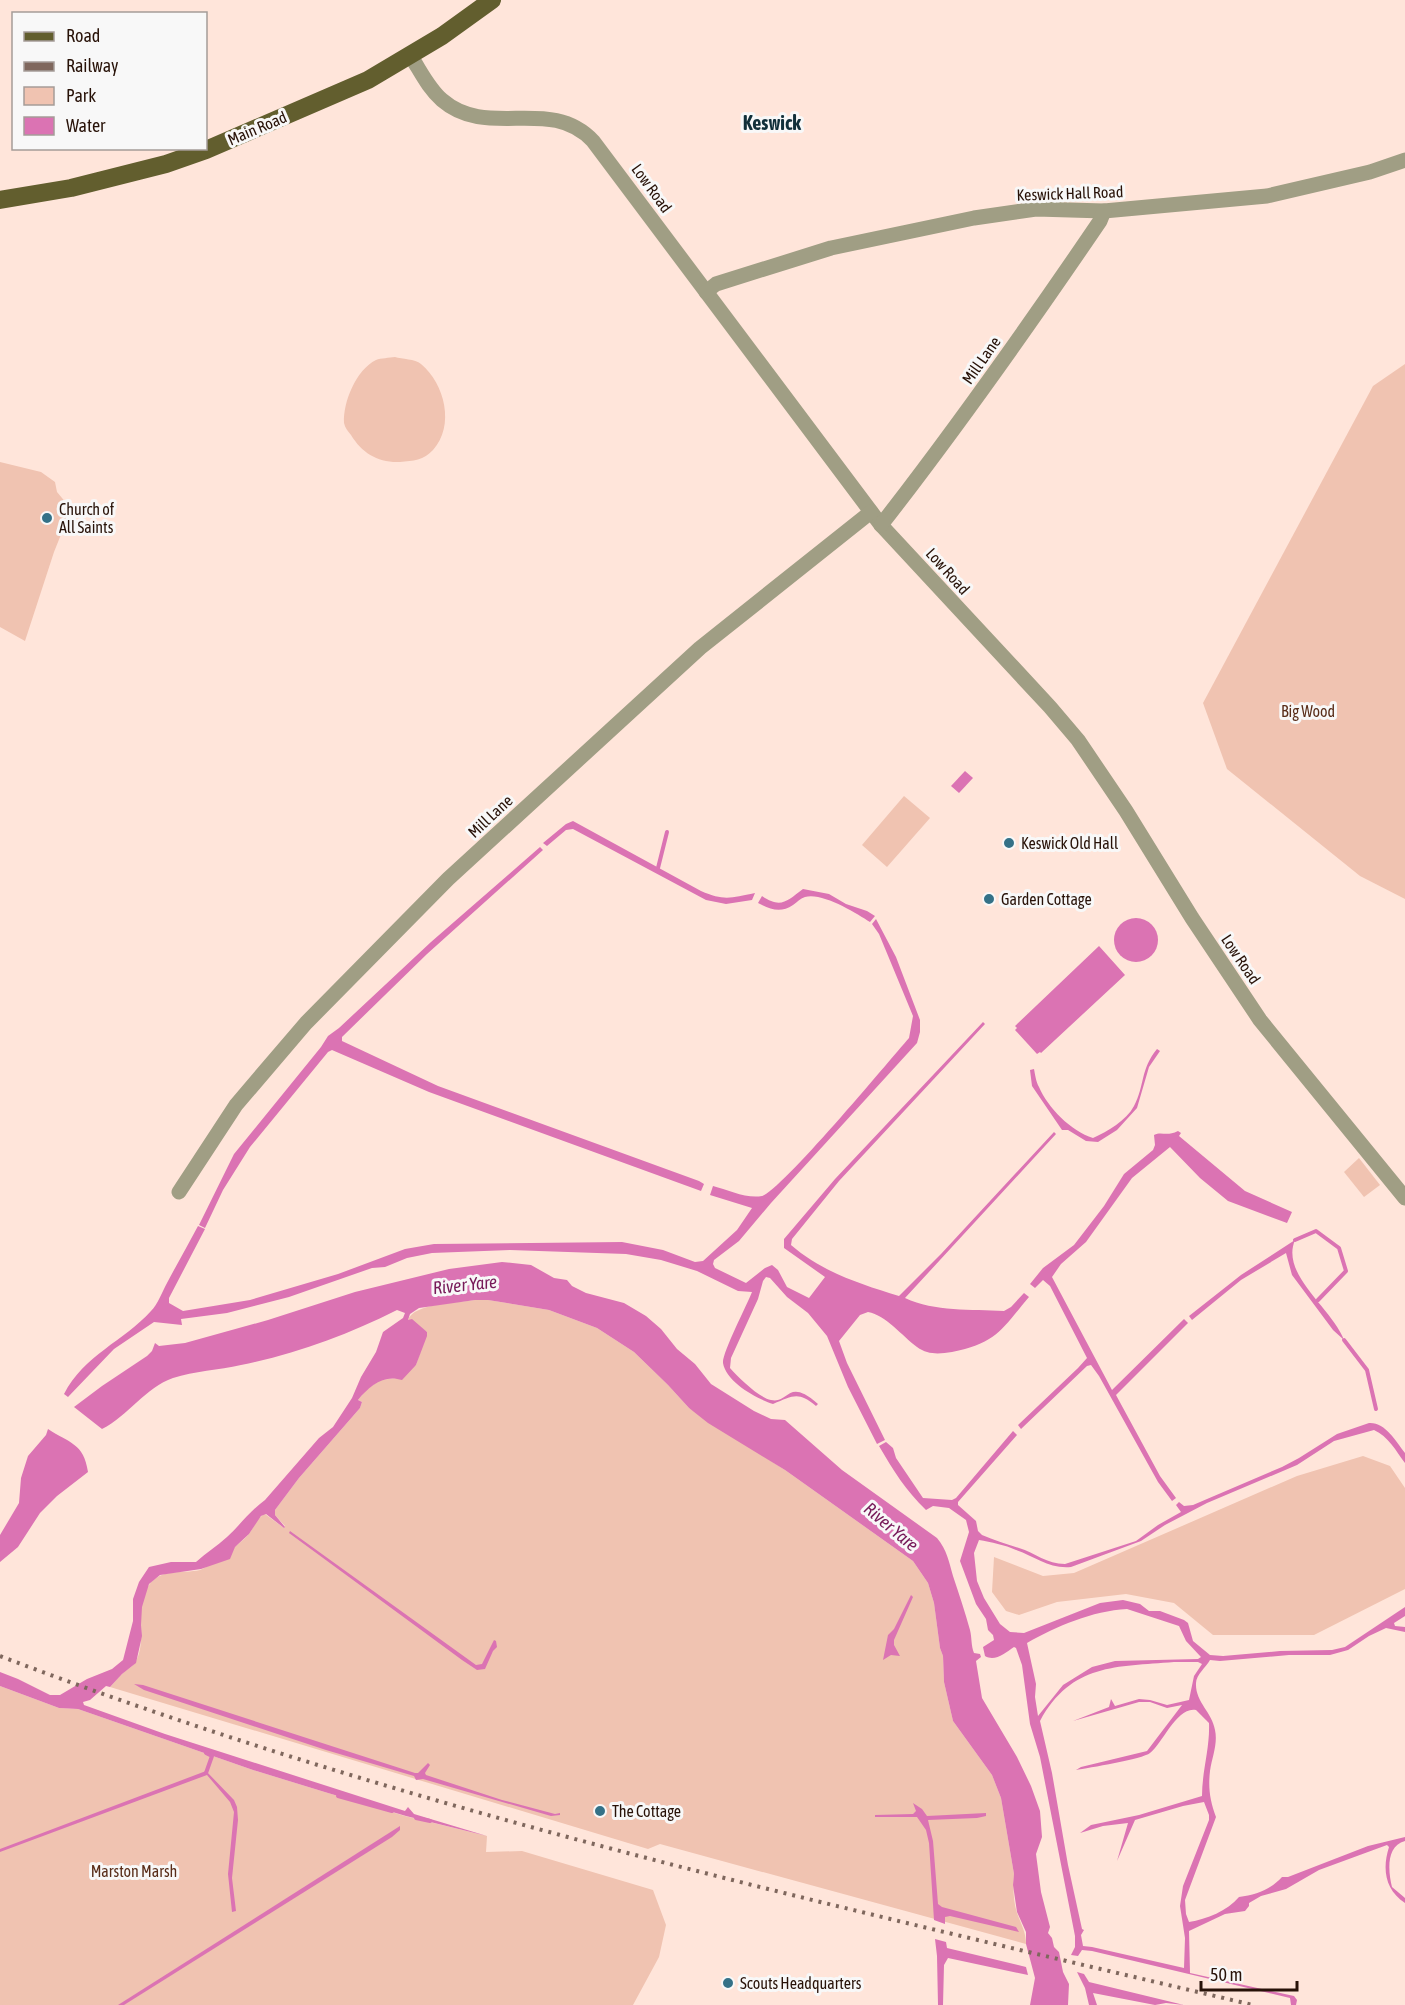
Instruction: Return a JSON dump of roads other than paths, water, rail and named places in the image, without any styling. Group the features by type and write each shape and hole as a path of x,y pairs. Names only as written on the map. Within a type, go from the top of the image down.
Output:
{"main road":[{"name":"Main Road","path":"207,150 358,84 442,36 481,3"},
{"name":"Main Road","path":"0,200 71,188 166,164 206,150"}],"street":[{"name":"Low Road","path":"410,56 428,84 443,100 454,107 477,117 489,119 526,118 564,121 585,133 614,167 881,525 1050,707 1078,741 1126,811 1192,918 1260,1020 1405,1198"},
{"name":"Keswick Hall Road","path":"706,292 727,280 831,248 974,218 1036,209 1104,211 1267,196 1370,172 1405,160"},
{"name":"Mill Lane","path":"881,525 954,430 1061,278 1100,221 1104,211"},
{"name":"Mill Lane","path":"179,1192 236,1105 306,1023 448,879 700,648 871,512"}],"water":[{"path":"965,771 973,778 959,793 951,786"},
{"path":"573,821 701,891 728,898 755,893 752,900 726,904 706,900 573,829 566,830 547,846 543,843"},
{"path":"540,847 543,850 427,954 342,1037 342,1041 438,1086 699,1181 704,1184 701,1191 429,1092 332,1050 250,1147 223,1190 205,1228 199,1225 234,1154 328,1036"},
{"path":"803,889 829,894 875,916 870,922 839,904 812,896 780,910 758,903 762,896 774,902 784,902"},
{"path":"1136,918 1151,925 1158,940 1151,955 1136,962 1121,955 1114,940 1121,925"},
{"path":"876,919 896,957 920,1020 917,1043 739,1241 714,1260 715,1268 746,1283 772,1265 778,1270 787,1287 809,1298 825,1277 784,1248 784,1239 835,1179 983,1022 985,1024 839,1181 792,1239 791,1245 815,1263 829,1270 856,1282 899,1296 1054,1132 1056,1134 905,1298 941,1308 1004,1311 1024,1293 1029,1297 1004,1327 979,1344 952,1352 934,1353 921,1350 887,1321 868,1312 860,1315 839,1341 847,1363 885,1440 877,1444 848,1387 827,1336 808,1313 787,1297 770,1278 766,1277 763,1281 758,1299 731,1358 730,1368 749,1387 766,1398 782,1399 795,1392 808,1396 818,1404 816,1406 804,1398 795,1396 773,1404 766,1402 743,1389 725,1370 723,1363 726,1350 752,1292 738,1291 697,1271 661,1260 626,1254 510,1250 432,1253 407,1258 289,1297 227,1313 181,1319 182,1325 154,1322 114,1349 68,1397 64,1394 82,1369 140,1322 153,1308 198,1226 205,1229 169,1298 169,1303 183,1311 250,1300 338,1274 405,1249 434,1244 622,1242 663,1250 695,1262 703,1261 737,1230 752,1208 710,1195 713,1186 756,1197 773,1189 811,1150 909,1038 913,1016 879,934 872,924"},
{"path":"1099,946 1125,975 1041,1053 1037,1054 1015,1030 1017,1028 1015,1026"},
{"path":"1157,1049 1160,1051 1149,1067 1137,1108 1117,1130 1098,1142 1086,1141 1068,1130 1062,1130 1032,1086 1030,1070 1034,1069 1038,1085 1054,1111 1077,1130 1093,1138 1116,1125 1131,1111 1145,1071"},
{"path":"1178,1131 1181,1133 1179,1136 1245,1191 1292,1212 1287,1223 1228,1201 1200,1178 1170,1147 1132,1178 1086,1242 1061,1264 1052,1277 1112,1390 1184,1319 1188,1323 1116,1395 1160,1476 1176,1498 1172,1501 1158,1482 1091,1365 1087,1366 1021,1429 1018,1425 1087,1358 1050,1286 1043,1280 1035,1288 1030,1284 1043,1268 1074,1245 1104,1206 1124,1174 1153,1150 1154,1135"},
{"path":"1295,1240 1292,1253 1301,1279 1330,1316 1344,1340 1333,1330 1292,1275 1286,1253 1241,1280 1192,1320 1189,1316 1241,1275"},
{"name":"River Yare","path":"502,1262 531,1265 554,1278 567,1280 572,1286 586,1293 624,1303 646,1316 661,1329 677,1349 695,1364 711,1384 754,1411 771,1419 785,1420 842,1470 937,1538 949,1561 970,1630 972,1648 974,1653 980,1654 981,1657 976,1661 982,1698 1017,1757 1040,1811 1042,1837 1036,1854 1041,1892 1050,1927 1048,1933 1054,1947 1059,1952 1063,1972 1069,1984 1068,2005 1030,2005 1035,1978 1026,1944 1026,1932 1017,1912 1013,1885 1014,1874 1001,1798 992,1775 953,1721 944,1682 943,1656 934,1603 928,1583 913,1561 785,1470 708,1423 689,1408 634,1352 597,1328 549,1310 475,1300 419,1308 410,1314 408,1320 412,1319 427,1332 416,1365 402,1380 389,1379 377,1382 358,1400 362,1402 360,1408 299,1478 275,1510 275,1515 285,1527 266,1514 261,1516 249,1534 235,1547 230,1559 201,1569 160,1575 149,1584 142,1607 142,1636 136,1663 110,1687 106,1686 90,1700 83,1702 84,1705 165,1734 405,1811 408,1807 414,1814 487,1836 406,1816 253,1770 78,1709 59,1708 0,1686 0,1672 50,1695 60,1695 87,1679 112,1669 123,1660 133,1621 133,1599 139,1582 149,1567 171,1562 196,1562 227,1537 265,1500 319,1438 333,1427 352,1398 376,1352 383,1332 403,1318 405,1313 397,1310 359,1328 282,1355 173,1378 154,1388 102,1429 74,1407 147,1356 155,1343 159,1346 185,1343 268,1320 355,1292 449,1269"},
{"path":"1369,1423 1380,1426 1390,1433 1405,1453 1405,1463 1388,1440 1374,1430 1334,1441 1297,1465 1207,1503 1165,1525 1141,1541 1071,1567 1049,1564 1007,1547 979,1540 974,1553 977,1581 984,1598 1000,1624 1010,1632 1024,1633 1100,1603 1123,1600 1140,1604 1149,1611 1160,1611 1184,1620 1188,1623 1193,1641 1210,1655 1223,1656 1280,1651 1332,1650 1345,1647 1405,1607 1405,1616 1394,1623 1395,1626 1405,1627 1405,1632 1386,1628 1348,1650 1330,1655 1210,1660 1201,1671 1196,1680 1196,1690 1211,1718 1216,1735 1209,1783 1216,1817 1185,1900 1189,1922 1203,1919 1223,1910 1239,1897 1268,1889 1282,1877 1288,1877 1368,1846 1405,1837 1405,1841 1394,1848 1389,1867 1392,1887 1405,1898 1405,1903 1398,1898 1389,1885 1386,1871 1389,1847 1387,1845 1319,1870 1286,1889 1261,1896 1249,1903 1245,1911 1225,1914 1189,1931 1190,1973 1294,1996 1297,2000 1296,2005 1291,2005 1290,1998 1092,1951 1082,1950 1078,1956 1071,1955 1075,1947 1075,1936 1040,1757 1030,1724 1022,1665 1016,1648 996,1657 985,1656 983,1647 994,1640 993,1635 988,1630 986,1619 976,1604 960,1561 969,1532 966,1520 949,1508 933,1506 926,1510 900,1480 879,1446 886,1442 893,1448 896,1458 923,1498 952,1500 1013,1431 1017,1435 958,1502 958,1505 976,1521 978,1531 982,1535 1047,1560 1065,1564 1136,1541 1181,1512 1176,1505 1179,1502 1184,1506 1193,1505 1282,1467 1337,1434","holes":["1127,1609 1179,1626 1186,1641 1201,1657 1198,1659 1115,1661 1092,1667 1063,1685 1038,1716 1035,1697 1036,1684 1027,1643 1075,1620","1174,1662 1202,1664 1194,1676 1189,1700 1167,1705 1139,1699 1115,1706 1111,1699 1109,1707 1073,1721 1139,1702 1150,1702 1167,1708 1182,1705 1147,1751 1076,1770 1150,1753 1177,1719 1189,1710 1196,1710 1209,1723 1202,1796 1139,1815 1091,1825 1080,1833 1103,1826 1128,1823 1117,1861 1135,1820 1204,1802 1209,1820 1183,1886 1180,1906 1185,1938 1184,1968 1083,1946 1081,1935 1084,1930 1068,1865 1052,1773 1040,1721 1066,1688 1081,1678 1115,1668"]},
{"path":"48,1429 79,1449 88,1472 57,1496 40,1513 18,1547 0,1562 0,1535 19,1503 21,1478 28,1456 46,1435"},
{"path":"290,1531 476,1665 482,1664 494,1640 496,1641 497,1647 485,1669 477,1670 462,1660 289,1533"},
{"path":"911,1595 913,1597 894,1640 900,1656 891,1655 883,1660 888,1635 894,1629"},
{"path":"134,1684 415,1773 418,1773 428,1763 430,1765 426,1775 502,1800 555,1814 560,1813 560,1815 551,1816 423,1779 416,1780 414,1776 326,1750 144,1690"},
{"path":"206,1771 234,1800 237,1807 238,1820 232,1878 236,1911 232,1912 228,1874 234,1812 230,1802 207,1775 0,1852 0,1849"},
{"path":"913,1803 927,1816 986,1813 986,1816 977,1818 928,1820 933,1841 938,1904 1016,1927 1019,1932 950,1916 945,1917 945,1924 934,1920 929,1843 926,1830 917,1817 875,1817 875,1815 913,1814 916,1811"},
{"path":"400,1826 400,1830 392,1837 124,2005 118,2005"},
{"path":"935,1939 946,1942 947,1948 1026,1967 1028,1975 948,1958 944,1965 943,2005 938,2005"},
{"path":"1077,1972 1084,1974 1089,1982 1184,2005 1166,2003 1155,2005 1093,1993 1097,2005 1089,2005 1085,1988"}],"waterway":[{"path":"658,868 667,832"},
{"path":"1295,1240 1316,1231 1339,1248 1346,1271 1318,1300"},
{"path":"1344,1340 1367,1370 1376,1409"},
{"path":"206,1753 212,1756 206,1773"},
{"path":"338,1796 392,1811"},
{"path":"416,1818 430,1821"}],"railway":[{"path":"0,1656 153,1711 308,1762 464,1808 778,1891 1253,2005"}],"place":[{"name":"Church of All Saints","path":"47,518"},
{"name":"Keswick Old Hall","path":"1009,843"},
{"name":"Garden Cottage","path":"989,899"},
{"name":"The Cottage","path":"600,1811"},
{"name":"Scouts Headquarters","path":"728,1983"}],"district":[{"name":"Keswick","path":"772,123"}],"park label":[{"name":"Big Wood","path":"1308,711"},
{"name":"Marston Marsh","path":"134,1871"}]}
